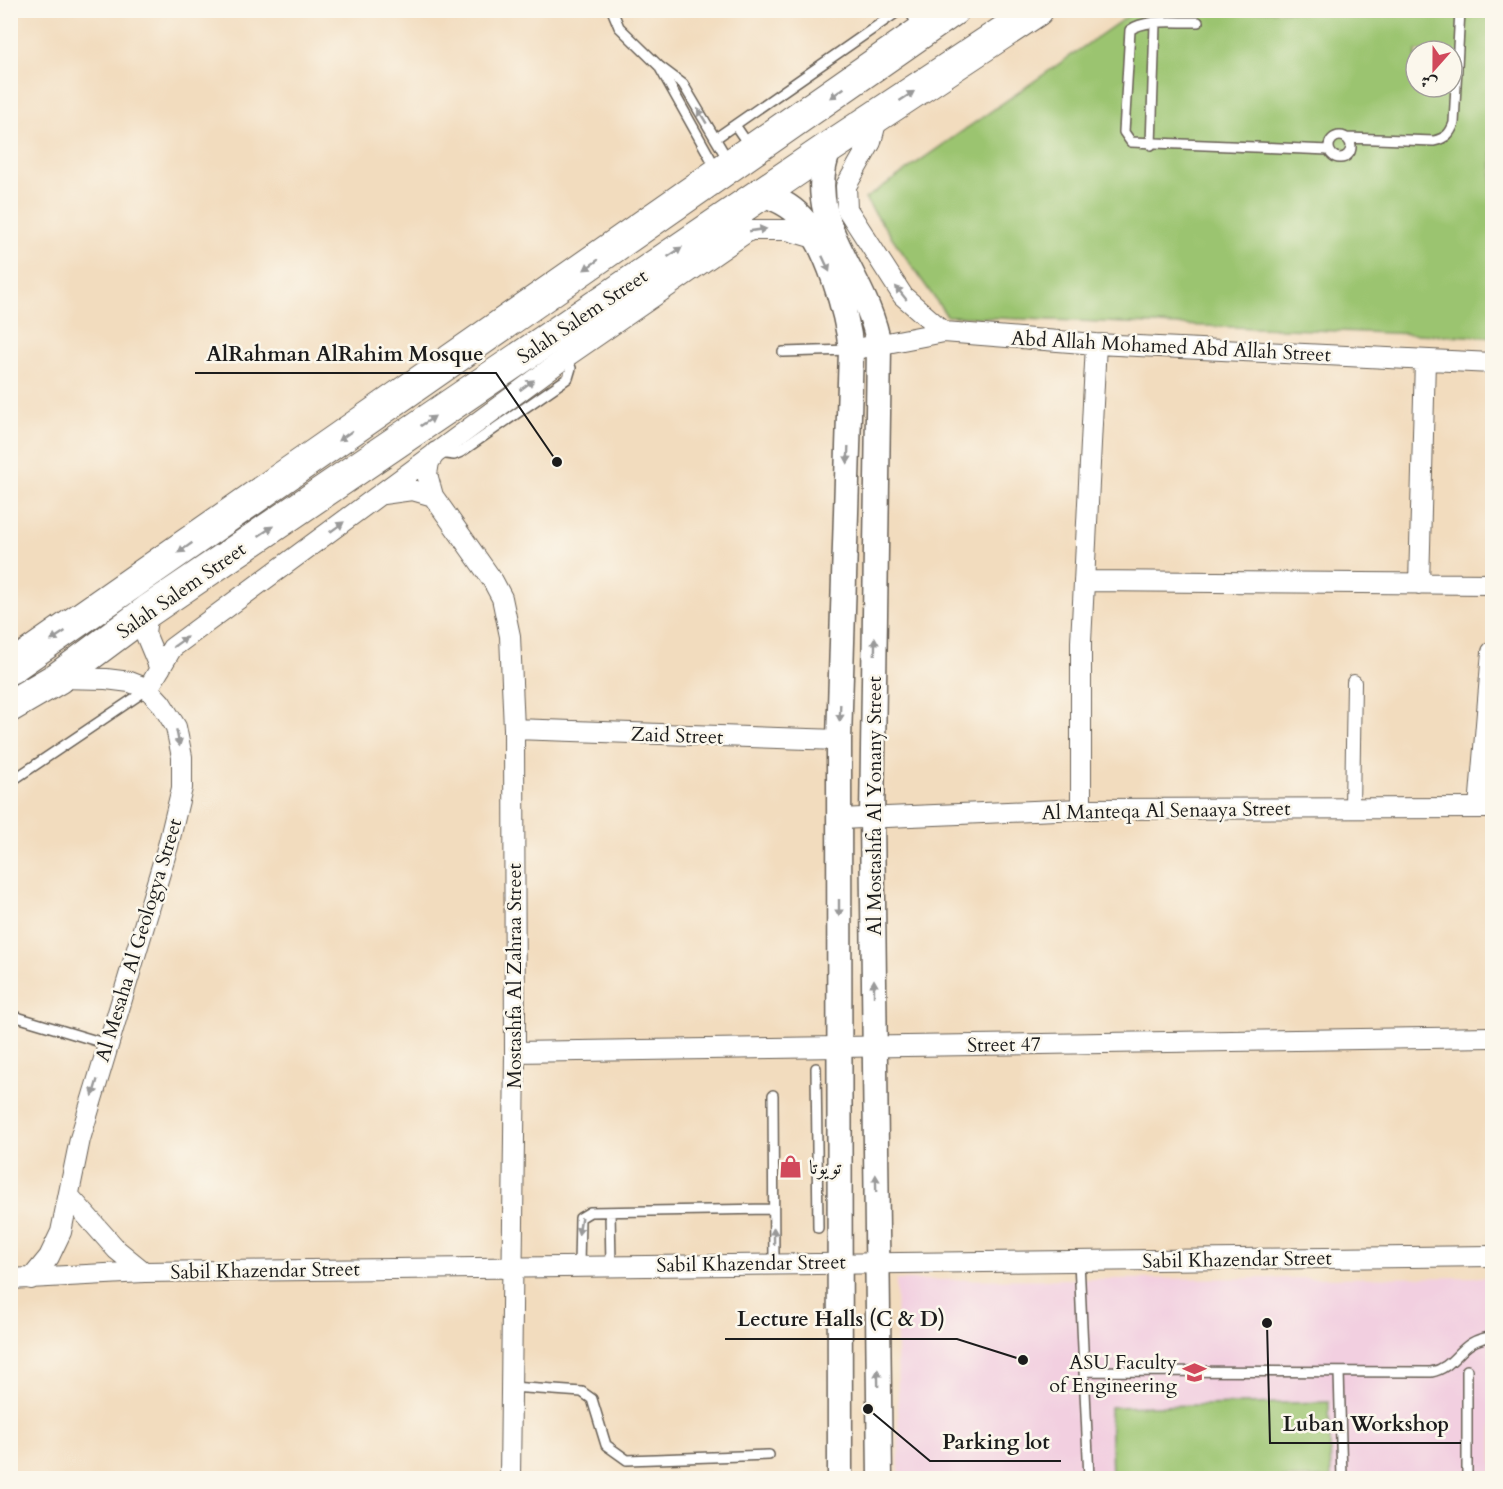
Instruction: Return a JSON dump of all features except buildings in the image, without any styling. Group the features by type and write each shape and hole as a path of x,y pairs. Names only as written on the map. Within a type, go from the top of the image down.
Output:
{"highway":[{"name":"Salah Salem Street","path":"10,668 735,164 916,21 953,10"},
{"name":"Salah Salem Street","path":"10,706 58,678 148,611 830,147 1037,10"}],"street":[{"path":"878,115 871,142 846,186 847,209 903,296 944,332"},
{"name":"Al Mostashfa Al Yonany Street","path":"830,147 820,177 823,209 872,314 879,346 872,818 880,1479"},
{"name":"Al Mostashfa Al Yonany Street","path":"761,194 789,207 801,217 814,238 842,301 851,350 839,740 839,1046 828,1147 840,1262 840,1479"},
{"path":"58,678 130,682 148,690 172,648 566,357 750,230 787,230 814,238"},
{"name":"Abd Allah Mohamed Abd Allah Street","path":"851,350 944,332 1096,344 1492,363"},
{"path":"1081,809 1079,705 1096,344"},
{"path":"1419,584 1425,360"},
{"name":"Mostashfa Al Zahraa Street","path":"436,452 429,462 427,474 432,496 493,581 502,598 510,636 514,729 515,1052 510,1479"},
{"path":"381,495 412,490 432,496"},
{"path":"1085,581 1492,584"},
{"path":"148,611 145,633 160,669"},
{"path":"1486,808 1492,652"},
{"path":"1352,808 1354,682"},
{"name":"Al Mesaha Al Geologya Street","path":"31,1279 56,1245 65,1218 80,1139 171,837 182,788 182,757 176,727 161,703 148,690"},
{"name":"Zaid Street","path":"514,729 839,740"},
{"name":"Al Manteqa Al Senaaya Street","path":"839,819 1081,809 1486,808"},
{"name":"Street 47","path":"515,1052 1492,1038"},
{"path":"69,1196 117,1250 144,1272"},
{"name":"Sabil Khazendar Street","path":"10,1279 144,1272 579,1265 1492,1256"}],"lane":[{"path":"716,138 900,10"},
{"path":"1329,150 1331,140 1335,137 1434,141 1443,139 1451,132 1454,123 1460,10"},
{"path":"612,11 619,27 659,66 683,84 735,164"},
{"path":"1198,22 1137,25 1130,30 1124,132 1131,142 1151,145 1329,150 1335,157 1345,157 1351,149 1347,138"},
{"path":"1151,145 1155,24"},
{"path":"659,66 735,164"},
{"path":"735,125 735,164"},
{"path":"783,352 851,350"},
{"path":"10,782 148,690"},
{"path":"10,1015 107,1044"},
{"path":"816,1068 828,1147 818,1228"},
{"path":"773,1095 774,1264"},
{"path":"579,1265 580,1218 590,1212 773,1209"},
{"path":"610,1212 611,1265"},
{"path":"1079,1261 1089,1479"},
{"path":"1085,1371 1440,1370 1471,1341 1492,1337"},
{"path":"1467,1370 1467,1479"},
{"path":"1340,1372 1342,1479"},
{"path":"511,1387 582,1392 592,1399 606,1445 627,1460 769,1455"}],"shaded area":[{"name":"ASU Faculty of Engineering","path":"1492,1277 1492,1478 899,1478 896,1280"}],"green space":[{"path":"1135,11 1492,11 1492,337 947,316 865,199"},
{"path":"1329,1402 1331,1478 1112,1478 1110,1407"}],"place":[{"name":"AlRahman AlRahim Mosque","path":"557,462"},
{"name":"تويوتا","path":"791,1167"},
{"name":"Luban Workshop","path":"1267,1323"},
{"name":"Lecture Halls (C & D)","path":"1023,1360"},
{"name":"ASU Faculty of Engineering","path":"1195,1373"},
{"name":"Parking lot","path":"868,1409"}]}
